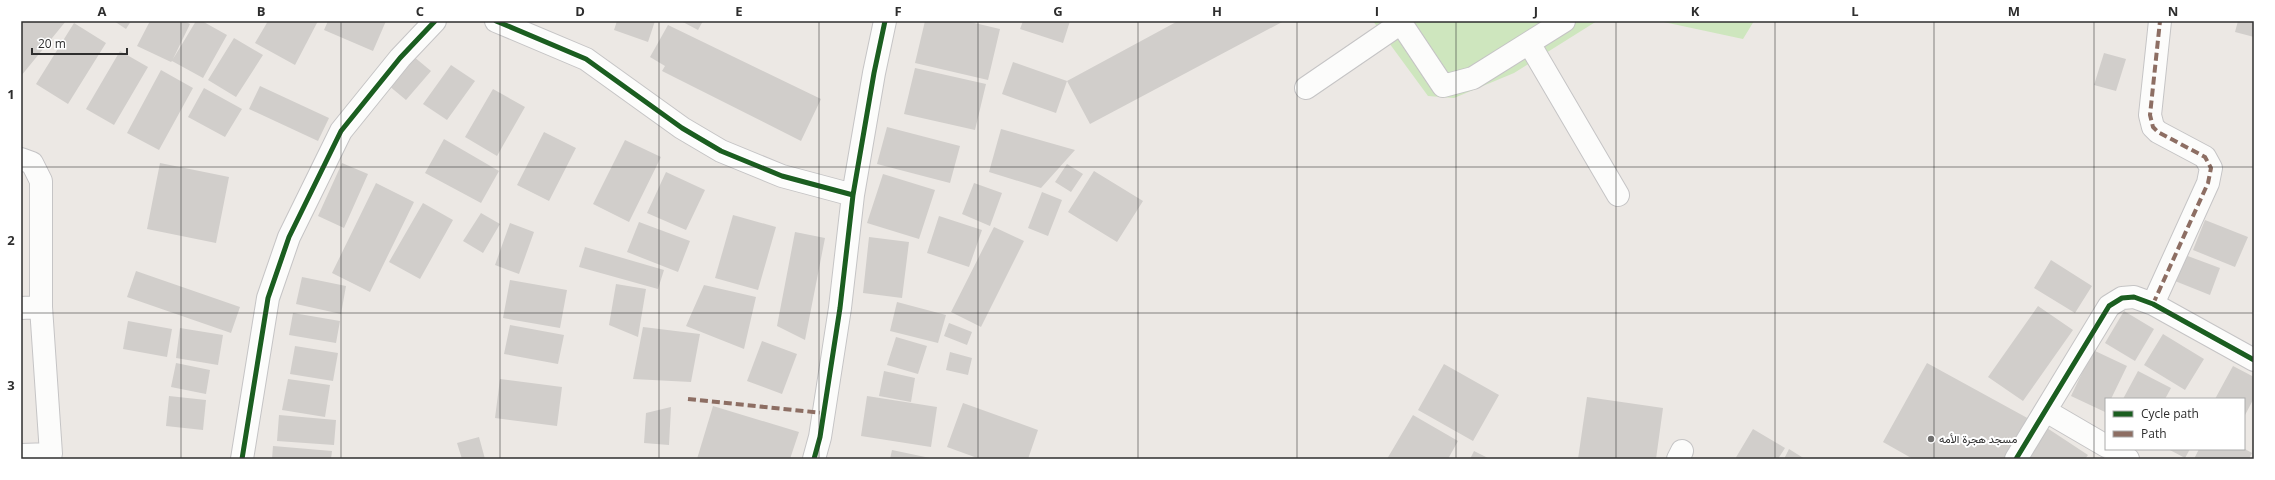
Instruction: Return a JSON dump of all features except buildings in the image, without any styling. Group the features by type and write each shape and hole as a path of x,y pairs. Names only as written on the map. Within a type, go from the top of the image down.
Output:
{"street":[{"path":"242,459 268,298 289,237 341,131 400,58 436,21"},
{"path":"496,21 586,59 682,128 721,151 782,176 853,195"},
{"path":"814,459 820,437 840,308 853,195 874,73 885,21"},
{"path":"1306,88 1401,23 1443,86 1473,78 1564,21"},
{"path":"2153,304 2208,183 2211,168 2205,157 2158,132 2153,127 2150,115 2160,21"},
{"path":"1529,43 1618,195"},
{"path":"21,158 32,163 41,181 31,307 51,457 21,456"},
{"path":"2016,459 2109,306 2122,298 2134,297 2153,304 2254,360"},
{"path":"2046,411 2105,445"},
{"path":"2113,450 2128,459"}],"green space":[{"path":"1373,21 1597,21 1514,73 1454,98 1428,96"},
{"path":"1659,21 1754,21 1743,39"}],"marked path":[{"path":"2153,304 2208,183 2211,168 2205,157 2158,132 2153,127 2150,115 2160,21"},
{"path":"688,399 823,413"}],"cycle path":[{"path":"242,459 268,298 289,237 341,131 400,58 435,21"},
{"path":"496,21 586,59 682,128 721,151 782,176 853,195"},
{"path":"814,459 820,437 840,308 853,195 874,73 885,21"},
{"path":"2016,459 2109,306 2122,298 2134,297 2153,304 2254,360"}],"place":[{"name":"مسجد هجرة الأمه","path":"1931,439"}]}
